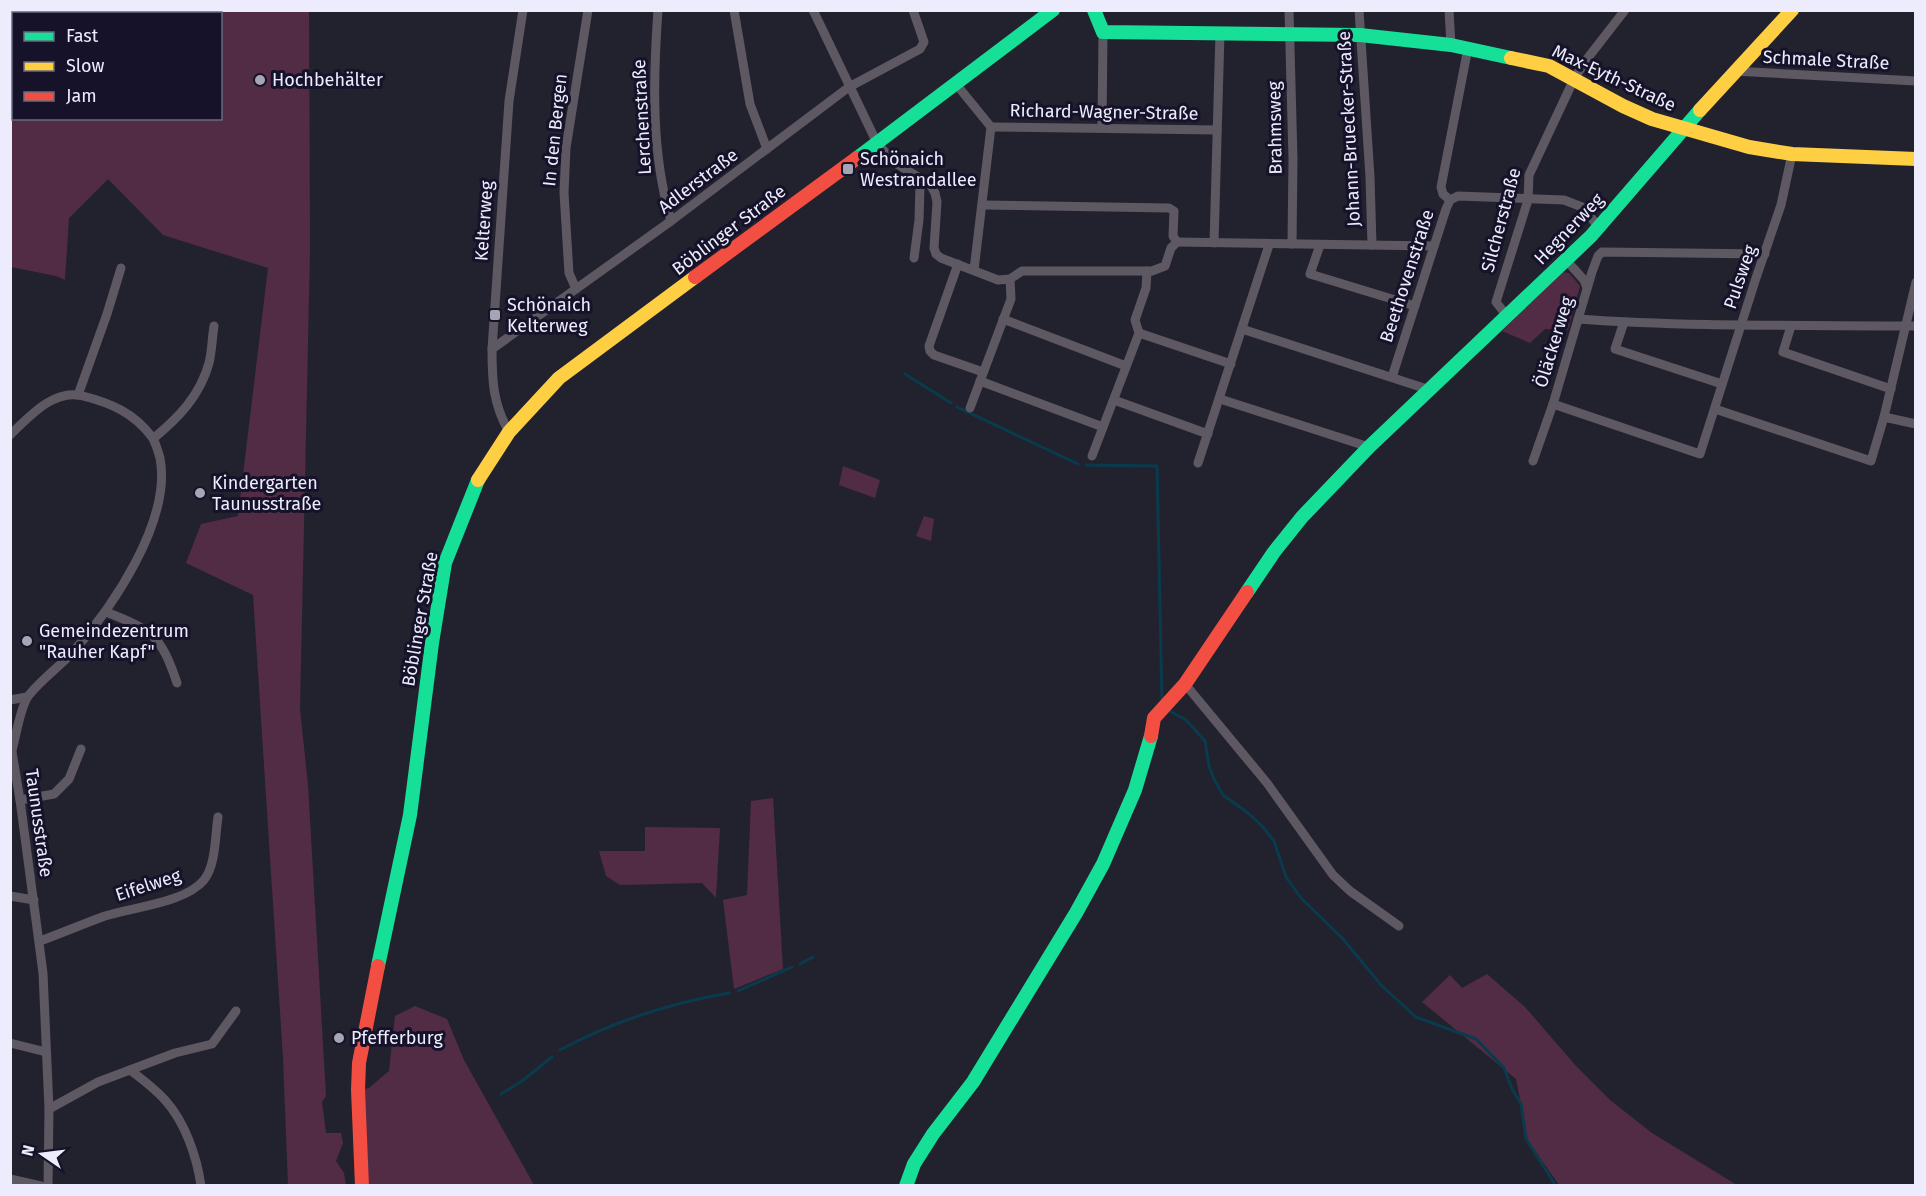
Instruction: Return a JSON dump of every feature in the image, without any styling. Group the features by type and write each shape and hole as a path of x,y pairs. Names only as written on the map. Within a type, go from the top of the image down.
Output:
{"street":[{"name":"Kelterweg","path":"509,432 501,418 492,387 492,349 509,101 523,10"},
{"name":"In den Bergen","path":"576,289 569,273 564,193 566,148 588,10"},
{"name":"Lerchenstraße","path":"658,10 654,89 656,133 663,195 671,222"},
{"path":"734,10 750,104 767,149"},
{"path":"813,10 877,143 896,163 930,184 935,193 937,202 934,248 936,254 998,280 1010,279 1022,271 1147,271 1164,266 1171,248 1177,242 1434,246"},
{"name":"Adlerstraße","path":"492,349 671,222 849,87 920,49 924,42 913,10"},
{"name":"Böblinger Straße","path":"362,1185 359,1064 369,1006 410,815 432,643 446,563 474,485 509,432 559,378 1053,10"},
{"path":"1094,10 1103,32 1102,128"},
{"name":"Brahmsweg","path":"1289,10 1292,244"},
{"name":"Johann-Bruecker-Straße","path":"1359,10 1372,245"},
{"path":"1449,10 1451,45"},
{"name":"Silcherstraße","path":"1507,316 1496,302 1528,200 1529,175 1575,79 1587,59 1625,10"},
{"name":"Hegnerweg","path":"906,1185 914,1164 933,1134 973,1082 1092,884 1135,790 1148,750 1154,718 1185,684 1274,552 1302,517 1369,447 1591,236 1682,129 1792,10"},
{"name":"Max-Eyth-Straße","path":"1103,32 1360,35 1451,45 1549,66 1623,106 1682,129 1749,147 1792,154 1916,159"},
{"path":"1214,243 1220,33"},
{"path":"1450,200 1443,194 1441,187 1468,48"},
{"name":"Schmale Straße","path":"1734,71 1916,81"},
{"path":"956,84 991,127 974,270"},
{"name":"Richard-Wagner-Straße","path":"991,127 1217,130"},
{"name":"Pulsweg","path":"1700,454 1781,204 1792,154"},
{"path":"914,258 919,220 920,186"},
{"name":"Beethovenstraße","path":"1392,377 1450,200 1458,196 1564,200 1582,207 1598,226"},
{"path":"983,205 1169,208 1174,211 1173,236 1177,242"},
{"path":"1198,462 1269,245"},
{"path":"1320,245 1310,274 1415,306"},
{"path":"1587,288 1598,256 1606,251 1641,254 1765,254"},
{"name":"Öläckerweg","path":"1533,461 1553,405 1587,288 1584,280 1566,260"},
{"path":"958,264 929,346 930,351 934,355 1103,427"},
{"path":"78,395 121,267"},
{"path":"1092,456 1139,333 1135,320 1146,288 1147,271"},
{"path":"970,408 1011,299 1010,279"},
{"path":"1714,409 1871,461 1884,417 1916,282"},
{"path":"1004,319 1126,366"},
{"path":"1578,319 1741,325 1916,326"},
{"path":"1624,322 1616,349 1722,384"},
{"path":"10,435 40,406 65,396 78,395 105,402 128,412 154,438 178,418 195,396 209,364 214,326"},
{"path":"1791,326 1783,352 1891,389"},
{"path":"1242,329 1430,390"},
{"path":"1139,333 1231,364"},
{"path":"1220,399 1369,447"},
{"path":"1114,400 1208,434"},
{"name":"Öläckerweg","path":"1553,405 1700,454"},
{"path":"1884,417 1916,424"},
{"name":"Taunusstraße","path":"48,1185 49,1109 40,942 11,747 27,697 72,653 106,612 134,566 149,531 160,492 162,473 154,438"},
{"path":"106,612 140,625 162,645 177,683"},
{"path":"1185,684 1267,783 1333,875 1350,891 1399,926"},
{"path":"10,700 27,697"},
{"path":"20,800 54,794 69,779 81,749"},
{"name":"Eifelweg","path":"40,942 106,916 179,896 192,890 204,880 209,870 218,817"},
{"name":"Taunusstraße","path":"10,896 34,900"},
{"path":"49,1109 98,1082 175,1053 212,1044 236,1011"},
{"path":"10,1043 46,1053"},
{"path":"130,1070 167,1101 177,1116 189,1142 199,1171 201,1185"},
{"path":"10,1179 41,1185"}],"shaded area":[{"path":"10,11 309,11 310,250 300,709 308,785 326,1096 322,1102 326,1133 341,1133 343,1143 336,1161 344,1173 346,1185 288,1185 283,1058 253,595 186,563 201,524 238,516 268,268 163,235 108,179 69,218 65,280 11,267"},
{"path":"1562,272 1569,273 1580,286 1568,330 1545,329 1530,343 1502,331"},
{"path":"843,466 880,480 875,498 839,485"},
{"path":"924,516 934,519 931,541 916,536"},
{"path":"773,798 783,969 734,989 723,900 747,895 751,801"},
{"path":"645,827 720,828 716,898 702,883 620,885 606,876 599,851 645,851"},
{"path":"1487,974 1525,1007 1576,1066 1610,1100 1652,1133 1737,1185 1559,1185 1528,1141 1516,1079 1422,1002 1450,975 1462,988"},
{"path":"415,1006 447,1019 464,1060 534,1185 360,1185 358,1090 369,1088 389,1071 395,1016"}],"waterway":[{"path":"905,374 951,403"},
{"path":"957,407 1078,464"},
{"path":"1086,465 1157,466 1162,702"},
{"path":"1168,710 1186,720 1205,741 1209,766 1223,795 1262,826 1274,841 1286,877 1301,898 1343,939 1382,986 1416,1017 1476,1039 1504,1068 1521,1104 1526,1139 1556,1186"},
{"path":"800,964 813,957"},
{"path":"738,991 792,967"},
{"path":"560,1050 621,1022 685,1002 729,993"},
{"path":"501,1094 522,1081 552,1057"}],"traffic: fast":[{"path":"857,158 1053,10"},
{"path":"1094,10 1103,32 1360,35 1451,45 1511,58"},
{"path":"1247,592 1274,552 1302,517 1369,447 1591,236 1700,110"},
{"path":"378,966 410,815 432,643 445,563 478,480"},
{"path":"906,1186 914,1164 933,1134 973,1082 1076,913 1103,864 1135,790 1151,736"}],"traffic: slow":[{"path":"1700,110 1792,10"},
{"path":"1511,58 1549,66 1652,119 1749,147 1792,154 1916,159"},
{"path":"478,480 509,432 559,378 695,277"}],"traffic: jam":[{"path":"695,277 857,158"},
{"path":"1151,736 1154,718 1185,684 1247,592"},
{"path":"362,1186 359,1063 378,966"}],"place":[{"name":"Hochbehälter","path":"260,80"},
{"name":"Schönaich Westrandallee","path":"848,169"},
{"name":"Schönaich Kelterweg","path":"495,315"},
{"name":"Kindergarten Taunusstraße","path":"200,493"},
{"name":"Gemeindezentrum \"Rauher Kapf\"","path":"27,641"},
{"name":"Pfefferburg","path":"339,1038"}]}
